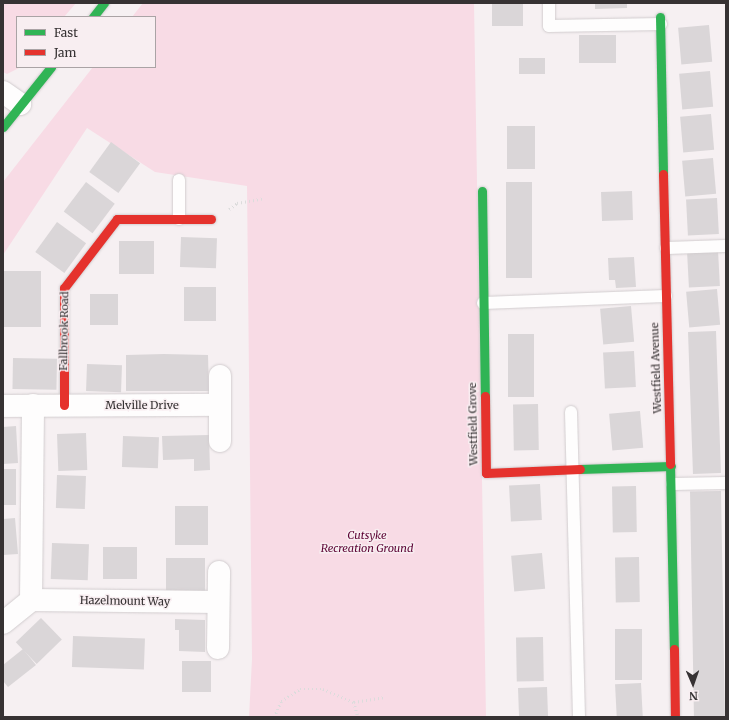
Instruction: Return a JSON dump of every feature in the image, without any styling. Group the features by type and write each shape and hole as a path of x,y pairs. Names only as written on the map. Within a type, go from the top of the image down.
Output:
{"street":[{"path":"94,16 104,3"},
{"name":"Westfield Avenue","path":"660,21 672,484 675,717"},
{"path":"3,127 11,98 50,68"},
{"name":"Westfield Grove","path":"482,191 486,473 671,466"},
{"name":"Fallbrook Road","path":"64,405 64,288 116,219 212,218"},
{"path":"220,376 220,441"},
{"path":"3,623 32,600 33,405"},
{"path":"3,406 64,405"},
{"name":"Melville Drive","path":"64,405 220,405"},
{"path":"218,648 219,572"},
{"name":"Hazelmount Way","path":"32,600 218,602"}],"lane":[{"path":"549,3 549,26 660,21"},
{"path":"179,180 180,219"},
{"path":"666,248 726,246"},
{"path":"483,303 666,296"},
{"path":"572,412 579,717"},
{"path":"672,484 726,483"}],"path":[{"path":"212,218 237,203 264,198"},
{"path":"274,717 282,701 300,689 322,689 354,702 384,697"},
{"path":"354,702 358,717"}],"green space":[{"path":"3,3 76,3 65,16 16,16 16,68 19,68 7,74 3,72"},
{"name":"Cutsyke Recreation Ground","path":"143,3 474,3 486,717 249,717 252,659 247,186 155,172 87,128 3,255 3,182 92,68 156,68 156,16 133,16"}],"building":[{"path":"492,3 523,3 523,26 492,26"},
{"path":"595,3 627,3 627,8 595,9"},
{"path":"709,25 712,62 681,65 678,28"},
{"path":"579,35 616,35 616,63 579,63"},
{"path":"519,58 545,58 545,74 519,74"},
{"path":"710,71 713,107 682,110 679,74"},
{"path":"711,114 714,150 683,153 680,117"},
{"path":"507,126 535,126 535,169 507,169"},
{"path":"111,142 140,163 118,193 89,172"},
{"path":"713,158 716,194 685,197 682,161"},
{"path":"86,182 115,204 92,233 64,212"},
{"path":"506,182 532,182 532,278 506,278"},
{"path":"632,191 633,220 602,221 601,192"},
{"path":"717,198 719,234 688,236 686,200"},
{"path":"57,222 86,243 64,273 35,252"},
{"path":"181,237 217,238 216,268 180,267"},
{"path":"119,241 154,241 154,274 119,274"},
{"path":"718,250 720,286 689,288 687,252"},
{"path":"634,257 636,287 616,288 615,280 609,280 608,258"},
{"path":"4,271 41,271 41,327 4,327"},
{"path":"184,287 216,287 216,321 184,321"},
{"path":"717,289 720,325 689,328 686,292"},
{"path":"90,294 118,294 118,325 90,325"},
{"path":"631,306 634,342 603,345 600,309"},
{"path":"716,331 721,473 693,474 688,332"},
{"path":"508,334 534,334 534,397 508,397"},
{"path":"634,351 636,387 605,389 603,353"},
{"path":"126,355 208,355 209,391 126,391"},
{"path":"13,358 57,359 56,390 12,389"},
{"path":"87,364 122,365 121,392 86,391"},
{"path":"513,404 538,404 539,450 514,450"},
{"path":"640,411 643,448 612,451 609,414"},
{"path":"16,426 18,463 3,464 3,427"},
{"path":"86,433 87,470 58,471 57,434"},
{"path":"209,435 210,470 194,471 194,459 163,460 162,436"},
{"path":"123,436 159,437 158,468 122,467"},
{"path":"3,469 16,469 16,505 3,505"},
{"path":"57,475 86,476 85,509 56,508"},
{"path":"540,484 542,520 511,522 509,486"},
{"path":"612,486 636,486 637,532 613,532"},
{"path":"721,491 725,717 694,717 690,492"},
{"path":"175,506 208,506 208,545 175,545"},
{"path":"15,518 18,554 3,555 3,519"},
{"path":"52,543 89,544 88,580 51,579"},
{"path":"103,547 137,547 137,579 103,579"},
{"path":"542,553 545,589 514,592 511,556"},
{"path":"615,557 639,557 640,602 616,602"},
{"path":"166,558 205,558 205,593 166,593"},
{"path":"41,618 62,640 37,664 16,642"},
{"path":"175,619 205,620 205,652 179,651 179,630 175,630"},
{"path":"615,629 642,629 642,680 615,680"},
{"path":"73,636 145,639 144,669 72,667"},
{"path":"516,637 543,637 544,681 517,681"},
{"path":"23,649 36,665 8,687 3,681 3,665"},
{"path":"182,661 211,661 211,692 182,692"},
{"path":"641,683 643,717 617,717 615,684"},
{"path":"547,687 548,717 519,717 518,688"}],"traffic: fast":[{"path":"94,16 104,3"},
{"path":"660,17 663,174"},
{"path":"3,127 50,68"},
{"path":"482,191 485,396"},
{"path":"670,464 674,649"},
{"path":"580,469 671,466"}],"traffic: jam":[{"path":"663,174 670,464"},
{"path":"64,405 64,288 117,219 211,219"},
{"path":"485,396 486,473 580,469"},
{"path":"674,649 675,717"}]}
